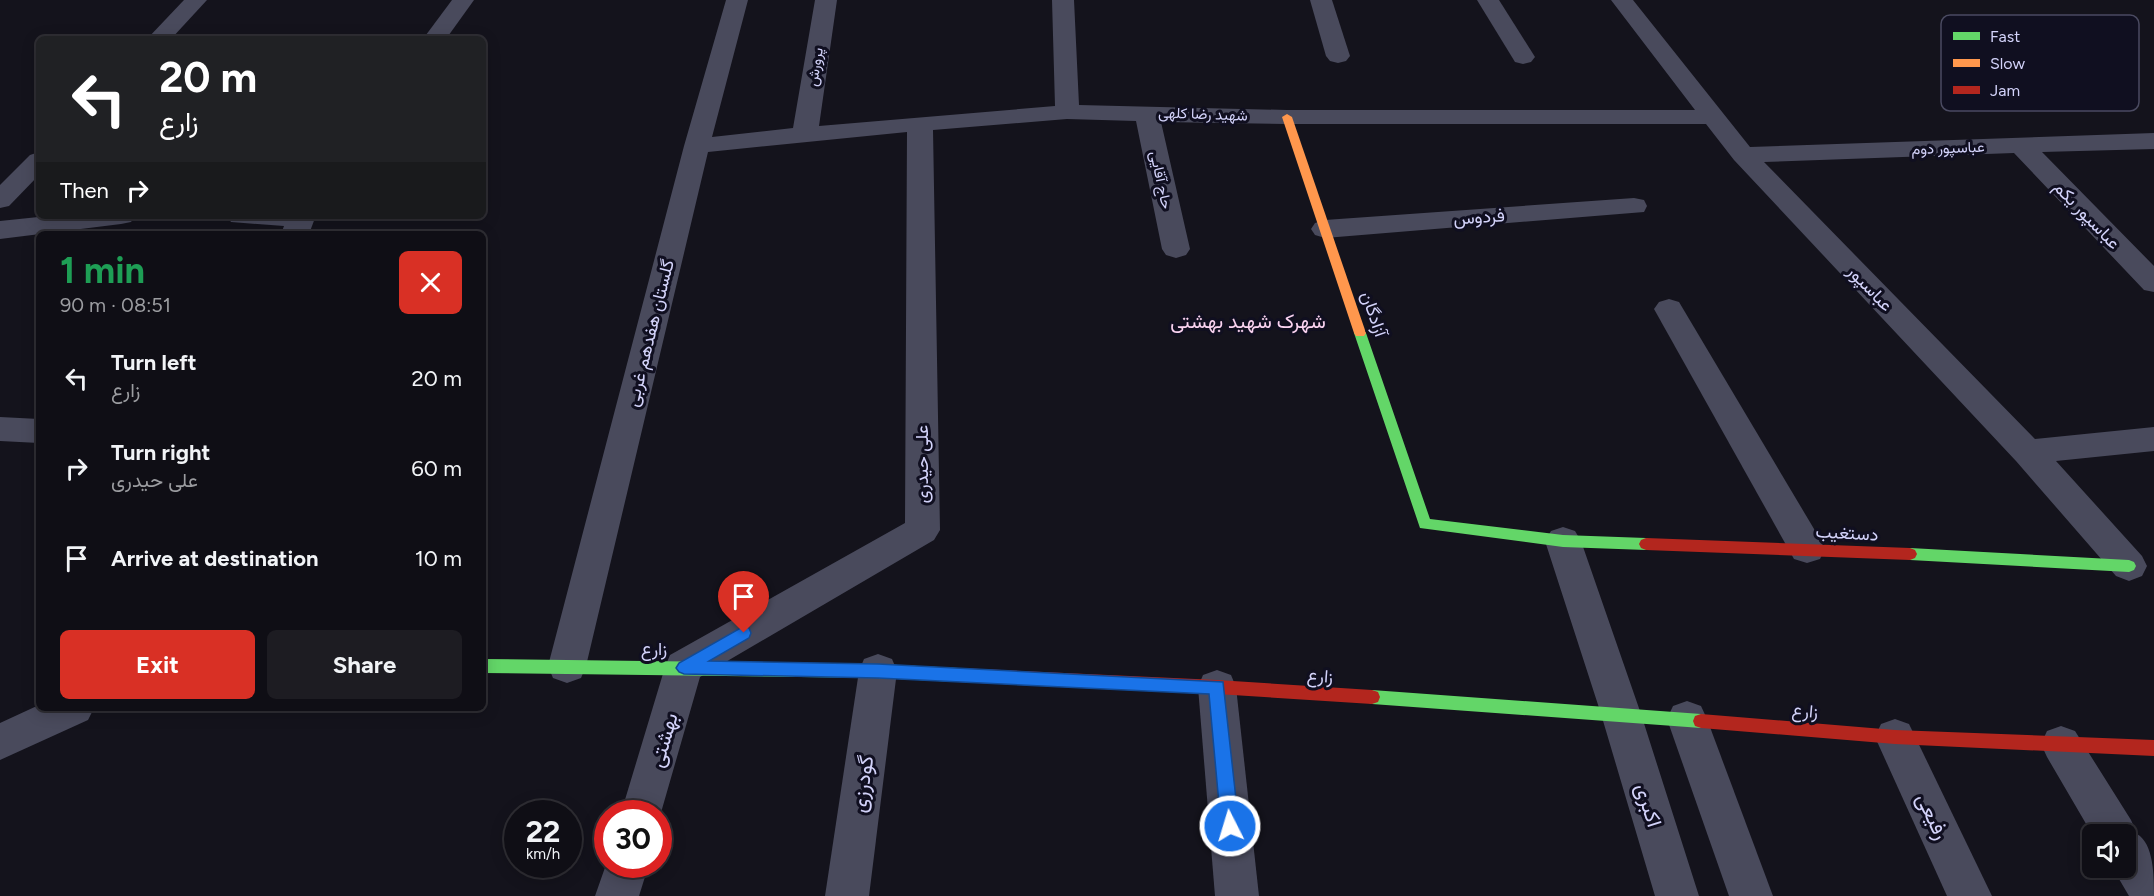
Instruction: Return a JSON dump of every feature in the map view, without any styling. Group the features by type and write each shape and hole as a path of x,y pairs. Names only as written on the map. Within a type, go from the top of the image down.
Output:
{"street":[{"path":"161,36 196,0"},
{"path":"436,36 463,0"},
{"name":"گلستان هفدهم غربی","path":"567,666 697,146 737,0"},
{"name":"پرورش","path":"805,135 826,0"},
{"path":"1064,0 1067,112"},
{"path":"1321,0 1338,56"},
{"path":"1488,0 1523,57"},
{"name":"عباسپور","path":"1622,0 1711,117 1743,155 2028,452 2129,566"},
{"name":"شهید رضا کلهی","path":"697,146 920,123 1067,112 1287,117 1711,117"},
{"name":"حاج آقایی","path":"1146,112 1176,249"},
{"name":"آزادگان","path":"1287,117 1425,524"},
{"name":"علی حیدری","path":"684,668 922,530 920,123"},
{"name":"عباسپور دوم","path":"1743,155 2154,141"},
{"name":"عباسپور یکم","path":"2021,146 2154,284"},
{"path":"0,200 36,163"},
{"path":"0,206 36,207"},
{"name":"فردوس","path":"1325,229 1634,206"},
{"path":"0,230 95,219"},
{"path":"266,219 299,223"},
{"path":"1669,309 1807,549"},
{"path":"0,429 36,431"},
{"path":"2028,452 2154,440"},
{"name":"دستغیب","path":"1425,524 1563,541 1807,549 2129,566"},
{"name":"اکبری","path":"1563,541 1622,714 1677,896"},
{"name":"زارع","path":"486,666 878,671 1217,687 1622,714 1895,737 2154,748"},
{"name":"بهشتی","path":"646,800 684,668"},
{"name":"گودرزی","path":"847,896 878,671"},
{"path":"1217,687 1237,896"},
{"path":"0,742 67,711"},
{"path":"1687,719 1751,896"},
{"name":"رفیعی","path":"1895,737 1970,896"},
{"path":"2061,744 2109,824"},
{"path":"2136,866 2154,896"},
{"path":"617,896 623,878"}],"traffic: fast":[{"path":"1360,333 1425,524 1563,541 1646,544"},
{"path":"1910,554 2129,566"},
{"path":"486,666 878,671 958,675"},
{"path":"1372,697 1701,721"}],"traffic: slow":[{"path":"1287,117 1360,333"}],"traffic: jam":[{"path":"1646,544 1910,554"},
{"path":"958,675 1372,697"},
{"path":"1701,721 1895,737 2154,748"}],"district":[{"name":"شهرک شهید بهشتی","path":"1248,321"}],"route":[{"path":"744,633 684,668 878,671 1217,687 1230,826"}]}
